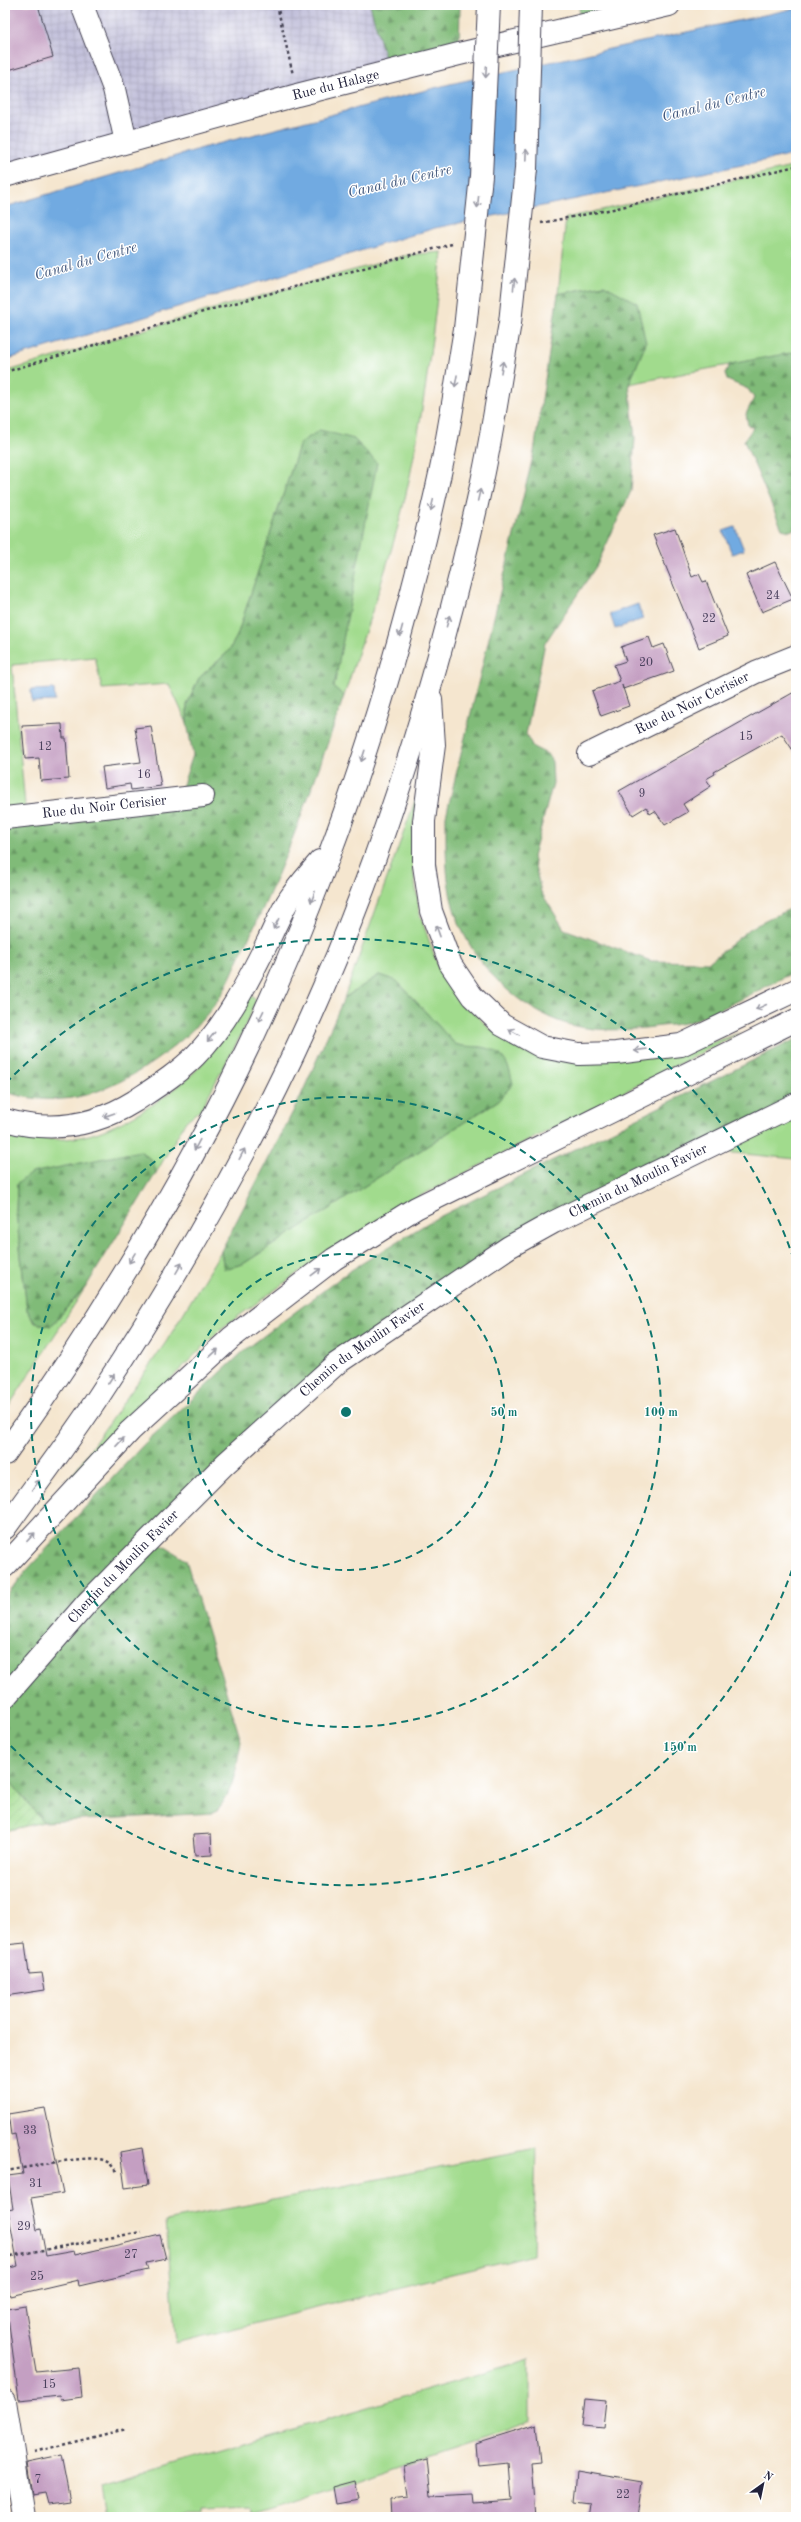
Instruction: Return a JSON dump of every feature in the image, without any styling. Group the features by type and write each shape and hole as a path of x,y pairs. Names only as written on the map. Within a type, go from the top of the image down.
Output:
{"main road":[{"path":"82,5 114,89 126,142"},
{"path":"5,1454 60,1376 173,1191 270,997 310,906 331,848 389,674 411,592 441,467 465,329 481,176 489,5"},
{"path":"5,1528 100,1396 156,1308 209,1217 260,1120 311,1016 351,919 391,813 431,686 482,484 510,323 526,169 531,5"},
{"name":"Rue du Halage","path":"5,176 297,95 459,54 669,5"},
{"name":"Rue du Noir Cerisier","path":"589,754 756,672 796,656"},
{"path":"431,686 434,745 424,821 424,865 431,911 451,965 472,996 502,1025 542,1047 579,1054 616,1054 681,1045 796,990"},
{"name":"Rue du Noir Cerisier","path":"5,818 203,796"},
{"path":"5,1120 22,1125 53,1128 78,1125 118,1112 167,1080 196,1056 219,1027 247,982 289,899 331,848"},
{"path":"5,1566 130,1431 231,1338 334,1259 416,1208 796,1020"},
{"name":"Chemin du Moulin Favier","path":"5,1697 87,1603 148,1541 225,1464 336,1364 509,1248 554,1222 796,1104"},
{"path":"5,2401 24,2517"}],"path":[{"path":"277,5 297,95"},
{"path":"539,223 613,209 796,166"},
{"path":"5,372 213,309 459,242"},
{"path":"5,2171 89,2158 105,2161 111,2164 117,2173"},
{"path":"5,2257 141,2232"},
{"path":"14,2457 126,2429"}],"shaded area":[{"path":"5,5 460,5 386,61 389,73 5,176"}],"green space":[{"path":"370,5 460,5 459,54 389,73"},
{"path":"579,5 669,5 580,27"},
{"path":"796,166 796,352 629,384 646,343 604,285 558,294 566,218"},
{"path":"442,252 429,364 404,504 389,559 344,696 334,688 300,443 237,636 228,652 199,678 187,705 187,723 169,684 102,689 95,657 12,665 26,816 5,818 5,372 213,309 408,255"},
{"path":"604,285 637,303 646,343 629,384 635,438 631,491 597,565 545,643 526,734 533,747 549,755 552,762 553,783 533,857 541,892 564,929 651,961 709,962 751,928 796,906 796,971 732,1004 692,1021 673,1025 617,1030 593,1029 569,1025 558,1021 540,1013 523,1002 492,975 468,942 453,906 447,873 446,850 446,816 534,452 558,294"},
{"path":"796,352 796,528 790,531 782,529 744,441 753,428 748,425 746,414 754,398 748,389 727,380 725,373 730,364"},
{"path":"320,430 354,439 377,463 334,687 344,696 286,854 260,916 222,994 206,1016 174,1047 136,1073 116,1084 96,1092 68,1099 50,1099 32,1098 5,1092 5,818 178,799 193,755 187,723 187,705 199,678 228,652 237,636 300,443"},
{"path":"421,784 413,825 413,869 420,915 439,969 461,1000 490,1029 541,1055 680,1053 740,1033 414,1199 329,1251 222,1328 124,1425 48,1509 166,1342 221,1251 224,1269 243,1264 499,1100 480,1047 467,1048 455,1044 397,981 379,975 344,998"},
{"path":"379,975 397,981 455,1044 488,1048 499,1054 507,1064 513,1084 499,1100 243,1264 224,1269 221,1251 299,1100 344,998"},
{"path":"250,995 256,1000 243,1031 201,1109 186,1121 156,1173 153,1161 140,1151 17,1184 16,1212 27,1310 35,1323 51,1326 87,1285 5,1412 5,1131 46,1139 82,1137 116,1125 133,1116 152,1105 183,1083 194,1072 220,1041"},
{"path":"796,1039 796,1104 554,1222 336,1365 149,1541 167,1548 186,1560 241,1741 236,1770 230,1789 226,1798 214,1813 43,1822 5,1775 5,1598 27,1570 145,1443 245,1350 348,1272 431,1221"},
{"path":"796,1104 796,1159 703,1150"},
{"path":"140,1151 153,1161 156,1173 87,1285 51,1326 36,1323 27,1310 16,1212 17,1184 31,1173"},
{"path":"5,1775 43,1822 5,1831"},
{"path":"536,2148 533,2254 176,2343 166,2221"},
{"path":"530,2360 530,2421 508,2430 252,2515 250,2510 200,2512 200,2517 106,2517 101,2485"}],"water":[{"name":"Canal du Centre","path":"796,8 796,154 435,228 5,360 5,207 206,147 450,84"},
{"path":"735,527 744,550 732,554 723,531"},
{"path":"638,604 643,619 615,629 610,614"},
{"path":"54,689 55,701 32,702 31,690"}],"building":[{"path":"5,5 38,5 53,57 5,71"},
{"path":"675,528 692,577 699,574 703,582 706,581 728,636 699,648 653,535"},
{"path":"775,562 793,599 762,612 746,575"},
{"path":"649,637 653,648 664,644 674,671 623,689 629,706 601,716 592,691 620,681 614,665 626,661 621,647"},
{"path":"796,691 796,755 782,734 714,772 715,774 706,779 711,786 683,804 688,812 665,825 655,811 650,814 646,807 633,815 619,791"},
{"path":"62,724 63,738 66,738 69,779 41,781 39,758 25,759 22,726"},
{"path":"151,726 161,786 131,790 130,784 105,788 102,767 141,762 135,728"},
{"path":"211,1834 212,1855 195,1856 193,1835"},
{"path":"25,1943 29,1974 42,1973 45,1990 5,1996 5,1945"},
{"path":"45,2108 63,2193 31,2198 37,2230 41,2229 46,2256 74,2251 75,2255 160,2235 166,2259 146,2263 148,2270 79,2286 78,2280 10,2296 5,2269 18,2266 8,2210 13,2209 8,2176 23,2174 15,2134 11,2135 8,2114"},
{"path":"142,2148 148,2185 125,2188 120,2152"},
{"path":"25,2306 36,2372 79,2368 82,2397 61,2400 60,2396 19,2400 7,2309"},
{"path":"585,2399 606,2401 603,2428 582,2426"},
{"path":"537,2424 541,2462 531,2463 535,2517 391,2517 390,2500 408,2498 404,2465 427,2459 431,2496 474,2494 475,2503 512,2500 509,2463 478,2466 476,2443"},
{"path":"61,2455 70,2501 48,2504 45,2493 32,2495 27,2462"},
{"path":"577,2471 642,2482 637,2517 588,2517 590,2503 574,2501"},
{"path":"355,2481 359,2500 336,2504 333,2487"}]}
